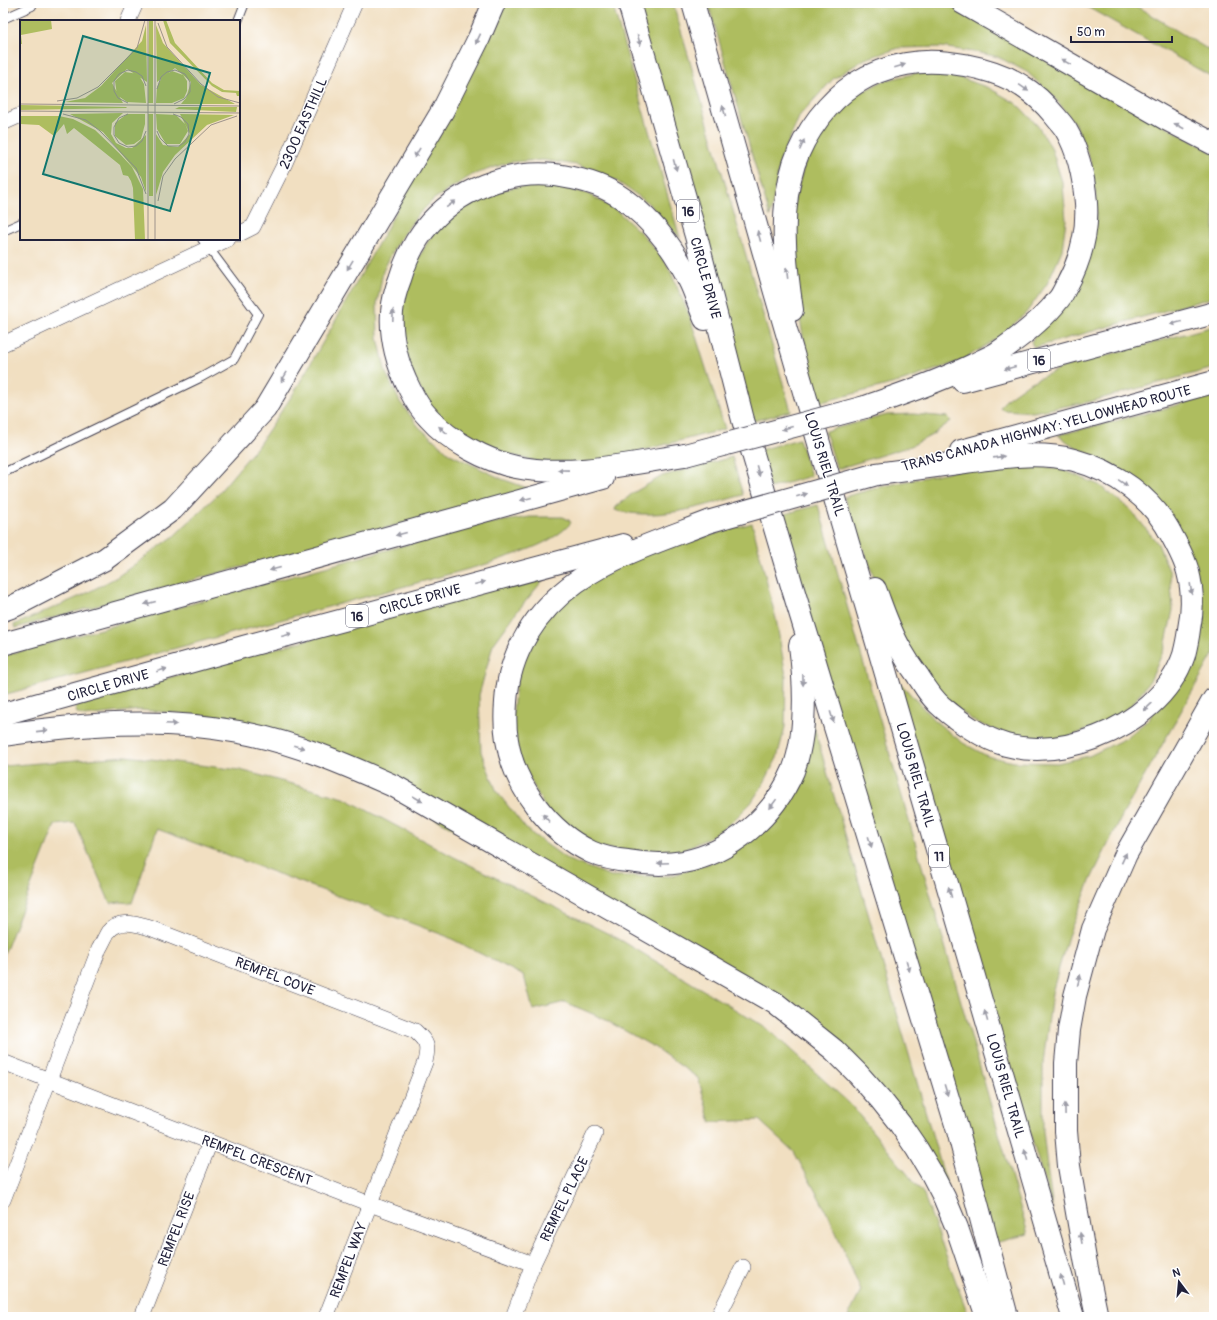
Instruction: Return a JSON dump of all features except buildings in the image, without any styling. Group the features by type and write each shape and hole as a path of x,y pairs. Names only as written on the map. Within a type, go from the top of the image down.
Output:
{"highway":[{"path":"3,610 14,606 104,560 173,509 265,409 443,110 479,38 494,3"},
{"name":"CIRCLE DRIVE","path":"629,3 696,236 743,420 792,586"},
{"path":"693,3 805,394"},
{"path":"963,3 1166,119 1214,144"},
{"path":"805,394 786,272 784,241 789,185 794,164 806,138 833,102 856,83 878,73 906,64 937,62 962,64 997,73 1022,86 1046,105 1066,130 1078,159 1085,189 1087,216 1084,246 1073,274 1059,299 1041,319 996,354 937,382 865,407"},
{"path":"685,455 571,471 517,467 493,460 473,451 449,436 430,419 416,402 407,383 393,336 392,311 405,264 414,244 429,224 445,208 465,194 487,184 515,176 538,174 561,175 585,181 607,189 618,195 647,219 662,236 691,284 716,344 743,420"},
{"name":"16","path":"3,644 685,455 1214,313"},
{"name":"TRANS CANADA HIGHWAY: YELLOWHEAD ROUTE","path":"877,474 1214,382"},
{"name":"LOUIS RIEL TRAIL","path":"805,394 1073,1317"},
{"path":"824,457 883,611 900,649 927,690 941,706 962,722 984,735 1006,744 1032,749 1056,748 1082,743 1104,735 1126,724 1146,709 1161,694 1172,678 1183,657 1192,617 1192,593 1188,571 1169,528 1138,493 1121,480 1097,468 1072,460 1046,456 1016,455 877,474"},
{"name":"CIRCLE DRIVE","path":"3,714 251,644 711,521 877,474"},
{"path":"711,521 615,559 575,583 541,613 528,631 517,651 510,672 506,696 505,718 507,742 514,767 525,789 539,809 561,832 591,852 615,859 637,863 658,864 682,862 705,856 726,846 749,831 768,812 781,793 792,771 800,747 803,702 803,666 792,586"},
{"path":"792,586 958,1131 1007,1317"},
{"path":"1097,1317 1071,1179 1066,1131 1066,1063 1069,1030 1075,996 1093,929 1126,854 1214,699"},
{"path":"3,736 116,723 153,723 194,726 239,732 310,751 348,765 396,787 775,1004 834,1050 858,1074 881,1100 913,1143 944,1197 957,1228 987,1317"}],"street":[{"path":"128,20 136,3"},
{"name":"2300 EASTHILL","path":"240,234 253,227 284,165 355,3"},
{"path":"3,123 20,115"},
{"path":"3,344 206,244 224,240"},
{"name":"REMPEL COVE","path":"50,1080 99,949 109,931 121,923 137,924 150,928 381,1017 415,1031 425,1040 428,1051 370,1204"},
{"name":"REMPEL CRESCENT","path":"3,1062 370,1204 533,1264"},
{"path":"3,1200 50,1080"},
{"name":"REMPEL PLACE","path":"533,1264 595,1134"},
{"name":"REMPEL RISE","path":"142,1317 210,1142"},
{"name":"REMPEL WAY","path":"326,1317 370,1204"},
{"path":"513,1317 533,1264"},
{"path":"718,1317 743,1267"}],"lane":[{"path":"3,19 32,6 33,3"},
{"path":"238,20 245,3"},
{"path":"3,232 20,224"},
{"path":"3,473 200,378 234,359 258,314 206,244"}],"green space":[{"path":"502,3 612,3 680,238 647,202 615,180 577,165 543,160 510,162 472,175 434,199 416,217 396,245 383,271 377,304 378,338 386,373 400,402 419,427 450,454 502,479 530,489 15,628 14,625 83,595 117,577 174,536 216,496 257,447 293,394 388,226 492,31"},
{"path":"633,3 673,3 791,411 750,422"},
{"path":"708,3 946,3 1214,153 1214,297 1036,347 1033,346 1031,342 1096,226 1096,197 1091,162 1076,125 1054,97 1027,72 998,57 980,53 941,47 899,48 865,59 833,79 800,115 780,161 770,217"},
{"path":"1080,3 1131,3 1214,53 1214,78"},
{"path":"921,72 956,76 989,88 1017,104 1037,125 1051,147 1063,185 1066,220 1062,250 1047,284 1026,313 998,338 961,361 903,381 818,403 809,368 799,314 792,210 805,162 822,129 854,96 883,81"},
{"path":"553,185 586,193 615,209 644,236 667,264 689,314 725,429 598,462 555,466 479,447 435,417 401,353 402,288 440,220 491,192 517,187"},
{"path":"1214,326 1214,368 1088,402 1033,412 1004,410 1000,408 1008,398 1029,383 1064,367"},
{"path":"1214,395 1214,653 1122,816 1091,879 1068,936 1052,993 1043,1063 1043,1131 1053,1210 892,674 934,720 963,743 987,756 1014,762 1057,763 1089,756 1126,738 1149,719 1199,619 1136,480 1072,445 1058,435"},
{"path":"913,414 948,417 951,421 932,435 911,446 837,469 825,431 887,415"},
{"path":"799,439 811,476 770,488 759,450"},
{"path":"732,457 743,495 687,510 659,514 630,513 615,510 616,507 633,493 662,476"},
{"path":"1022,463 1061,469 1099,485 1131,510 1158,544 1170,573 1173,610 1165,647 1151,679 1131,706 1102,724 1068,737 1039,741 1013,737 975,722 942,696 894,630 844,497 880,487 971,467"},
{"path":"818,505 1028,1234 991,1244 777,516"},
{"path":"530,517 563,517 571,523 563,531 543,543 487,564 3,695 3,656 477,525"},
{"path":"752,523 776,619 786,676 785,727 777,758 764,783 751,803 731,823 707,839 681,850 656,854 595,847 550,817 510,741 519,653 563,596 641,556"},
{"path":"548,574 516,613 493,645 479,695 481,752 497,792 527,830 568,860 611,876 670,876 719,860 759,831 810,713 956,1217 829,1041 283,732 221,717 140,710 84,716 77,713 75,707 83,701"},
{"path":"126,756 240,770 344,798 454,857 619,939 769,1030 850,1104 923,1193 969,1317 848,1317 861,1291 829,1216 794,1152 759,1120 711,1122 698,1078 654,1047 602,1018 565,1002 533,1010 524,976 446,936 157,829 132,903 110,903 75,823 55,825 4,955 3,766"}]}
